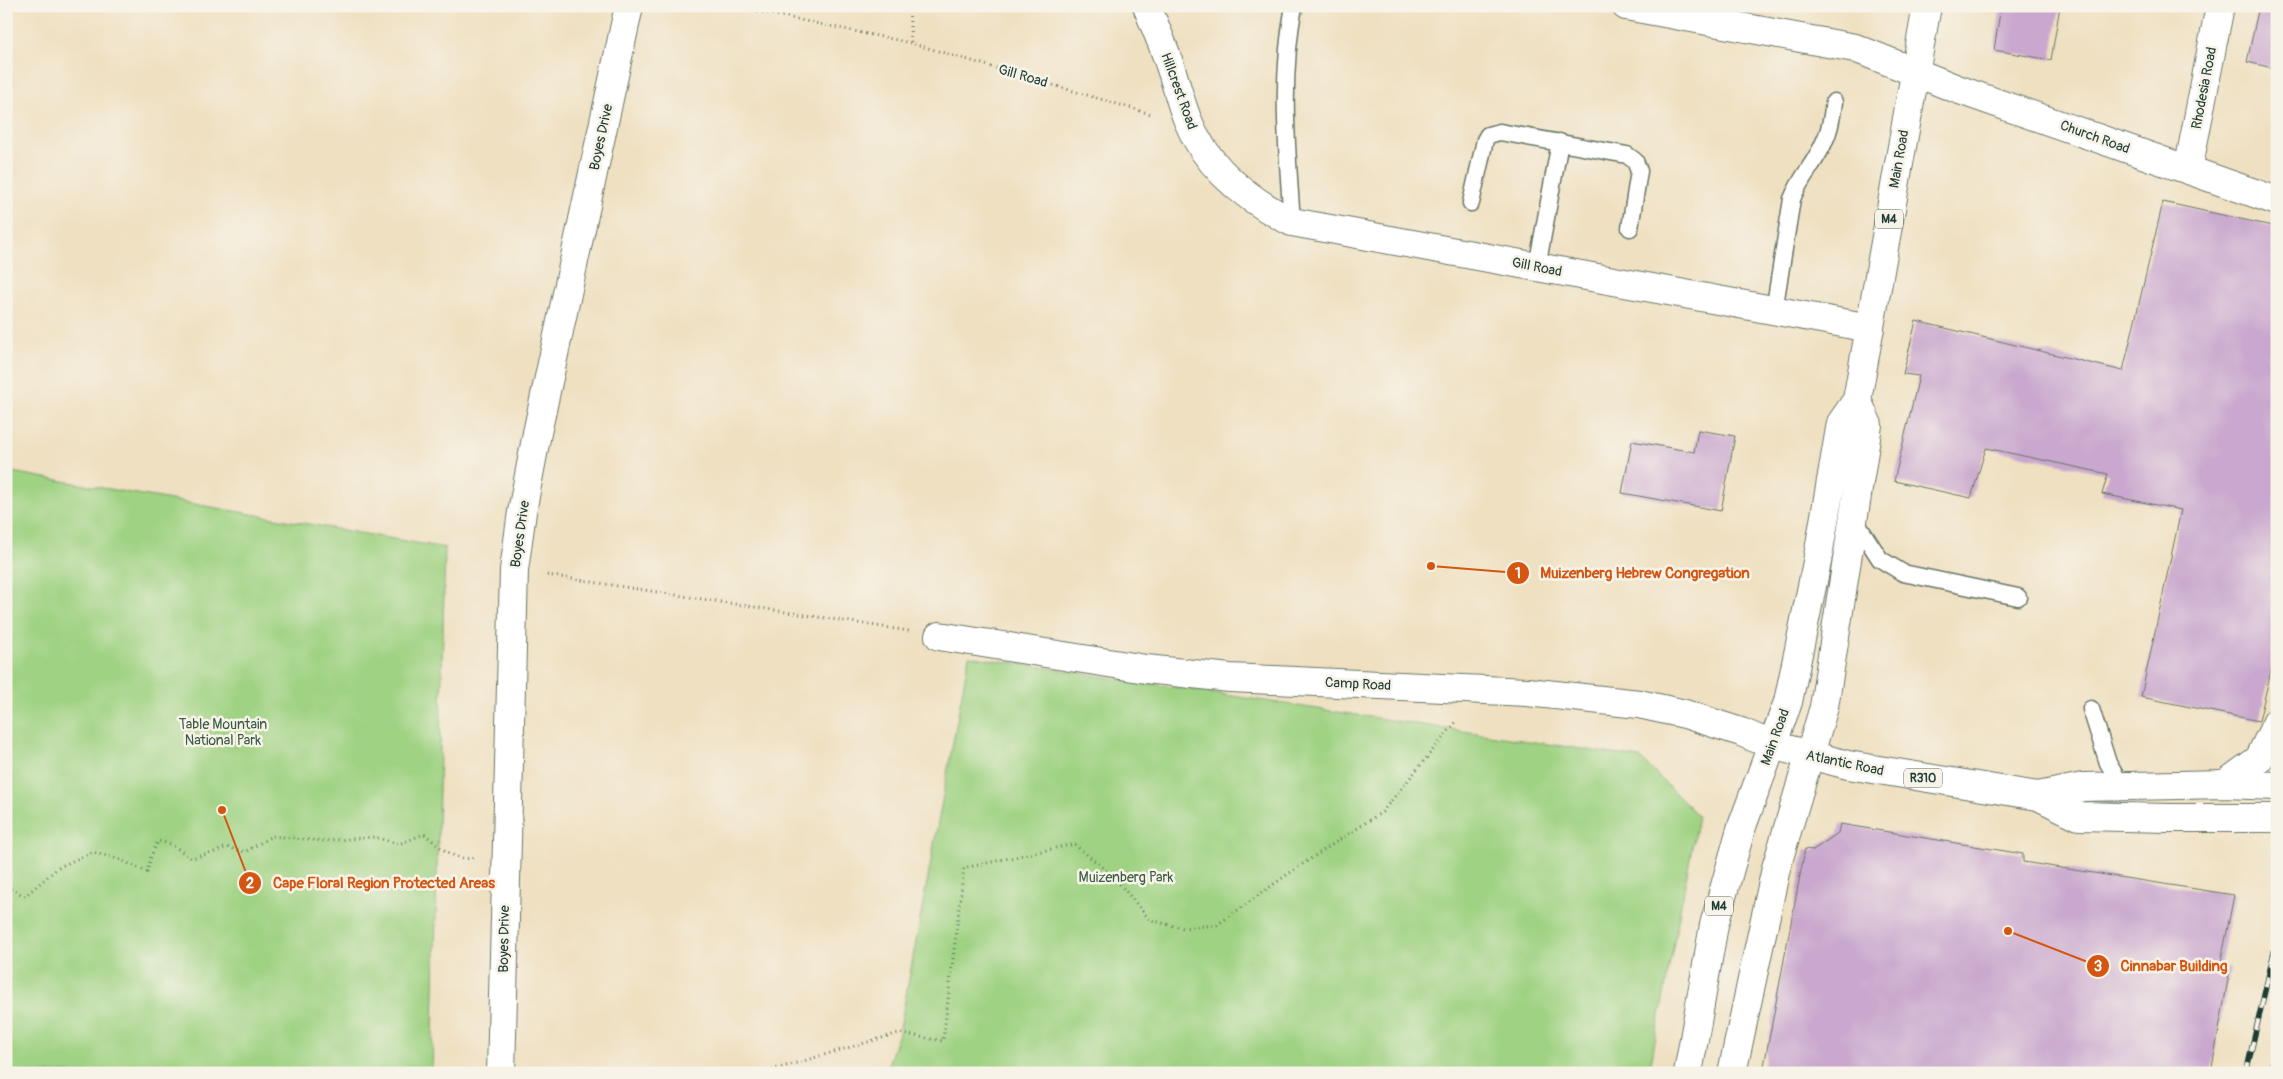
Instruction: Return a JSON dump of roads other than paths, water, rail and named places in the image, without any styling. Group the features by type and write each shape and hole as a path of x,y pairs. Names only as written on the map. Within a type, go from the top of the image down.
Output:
{"main road":[{"name":"Boyes Drive","path":"501,1073 514,570 522,512 630,6"},
{"name":"Hillcrest Road","path":"1147,6 1169,62 1188,122 1220,171"},
{"name":"Church Road","path":"1626,6 1687,11 1872,53 1914,72 2277,201"},
{"name":"Main Road","path":"1688,1073 1714,925 1741,829 1788,702 1817,562 1841,423 1857,400 1927,6"},
{"name":"Rhodesia Road","path":"2188,170 2220,6"},
{"name":"Gill Road","path":"1220,171 1267,210 1292,222 1870,328"},
{"path":"1732,1073 1776,868 1824,707 1868,425 1857,400"},
{"name":"Camp Road","path":"939,636 1146,668 1230,678 1527,692 1639,704 1685,714 1741,732 1772,745"},
{"path":"2224,784 2259,759 2277,722"},
{"name":"Atlantic Road","path":"1772,745 1848,765 2038,796 2079,816 2277,818"},
{"name":"Atlantic Road","path":"2038,796 2083,787 2224,784 2277,786"}],"lane":[{"path":"1292,222 1284,103 1288,36 1294,6"},
{"path":"1774,311 1792,198 1798,182 1825,142 1834,102"},
{"path":"1471,204 1481,148 1488,135 1500,132 1627,155 1635,161 1639,171 1630,228"},
{"path":"1537,267 1560,142"},
{"path":"1854,519 1880,559 1902,573 2018,597"},
{"path":"2091,709 2108,763 2122,787"}],"railway":[{"path":"2246,1073 2277,939"},
{"path":"2270,1073 2277,1046"}],"place":[{"name":"Muizenberg Hebrew Congregation","path":"1431,566"},
{"name":"Cape Floral Region Protected Areas","path":"222,810"},
{"name":"Cinnabar Building","path":"2008,931"}],"park label":[{"name":"Table Mountain National Park","path":"223,732"},
{"name":"Muizenberg Park","path":"1126,877"}]}
